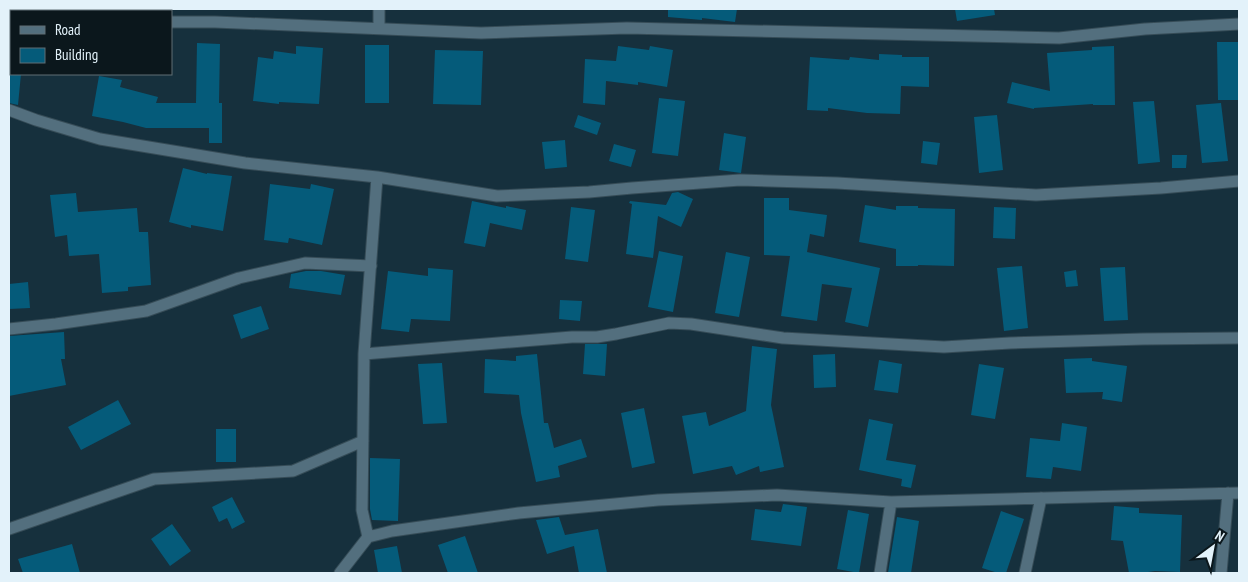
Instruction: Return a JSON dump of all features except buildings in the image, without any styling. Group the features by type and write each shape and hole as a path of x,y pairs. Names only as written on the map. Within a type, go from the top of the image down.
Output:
{"street":[{"path":"379,9 379,28"},
{"path":"172,22 215,22 481,33 627,28 1059,38 1145,29 1239,24"},
{"path":"9,110 100,139 245,163 377,177 497,196 589,192 740,180 1036,195 1161,188 1239,181"},
{"path":"368,537 362,510 364,354 377,177"},
{"path":"9,329 146,311 239,278 305,263 371,266"},
{"path":"364,354 572,337 596,337 669,323 691,324 783,338 944,347 1105,340 1239,338"},
{"path":"9,529 154,479 293,471 363,441"},
{"path":"340,573 368,537 392,531 518,513 658,500 777,495 892,502 1234,493 1221,573"},
{"path":"1025,573 1041,498"},
{"path":"880,573 892,502"}]}
